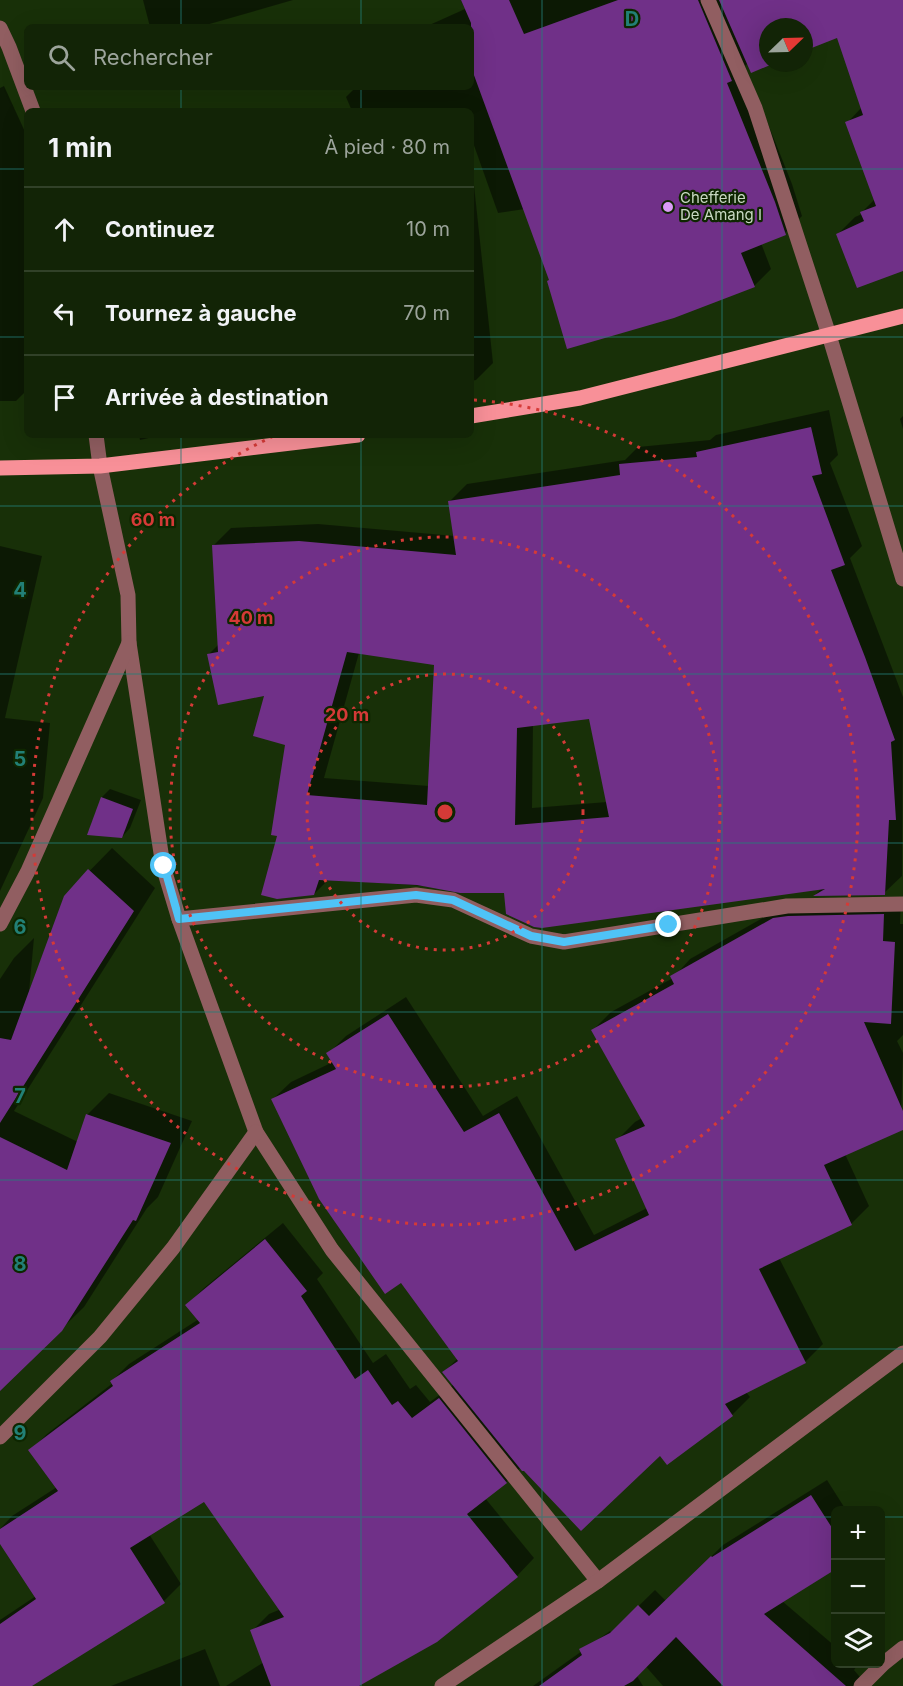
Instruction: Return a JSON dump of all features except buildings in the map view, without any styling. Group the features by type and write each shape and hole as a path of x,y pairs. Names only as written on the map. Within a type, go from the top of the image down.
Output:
{"main road":[{"path":"474,416 580,398 903,316"},
{"path":"0,468 100,466 333,438"}],"street":[{"path":"708,0 755,108 829,335 903,579"},
{"path":"0,28 24,87"},
{"path":"25,90 32,108"},
{"path":"96,438 100,466 128,595 129,643 164,866 179,919 256,1132 332,1250 597,1581"},
{"path":"0,924 28,871 129,643"},
{"path":"179,919 416,895 453,900 531,936 564,942 787,906 903,904"},
{"path":"0,1437 100,1337 173,1248 256,1132"},
{"path":"442,1686 597,1581 903,1353"},
{"path":"861,1686 903,1648"}],"place":[{"name":"Chefferie De Amang I","path":"668,207"}],"route":[{"path":"164,866 179,919 416,895 453,900 531,936 564,942 669,925"}]}
